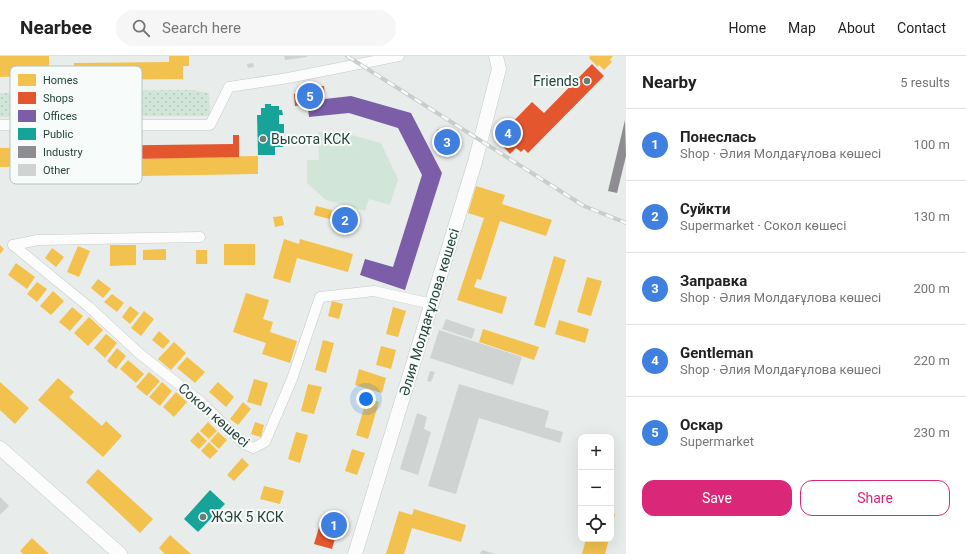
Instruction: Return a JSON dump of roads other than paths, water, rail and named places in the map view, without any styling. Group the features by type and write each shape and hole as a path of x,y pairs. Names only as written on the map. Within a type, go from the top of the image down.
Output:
{"main road":[{"name":"Әлия Молдағұлова көшесі","path":"355,554 479,148 499,60"},
{"path":"0,448 120,554"}],"street":[{"path":"142,125 210,125 229,87 288,78 366,59 399,56"},
{"name":"Сокол көшесі","path":"200,237 38,240 13,245 89,307 140,354 202,402 244,444 253,448 265,442 292,379 320,297 374,291 432,304"}],"railway":[{"path":"347,56 584,206 626,223"}],"place":[{"name":"Friends","path":"587,81"},
{"name":"Оскар","path":"310,96"},
{"name":"Gentleman","path":"508,133"},
{"name":"Высота КСК","path":"263,139"},
{"name":"Заправка","path":"447,142"},
{"name":"Суйкти","path":"345,220"},
{"name":"ЖЭК 5 КСК","path":"203,517"},
{"name":"Понеслась","path":"334,525"}]}
